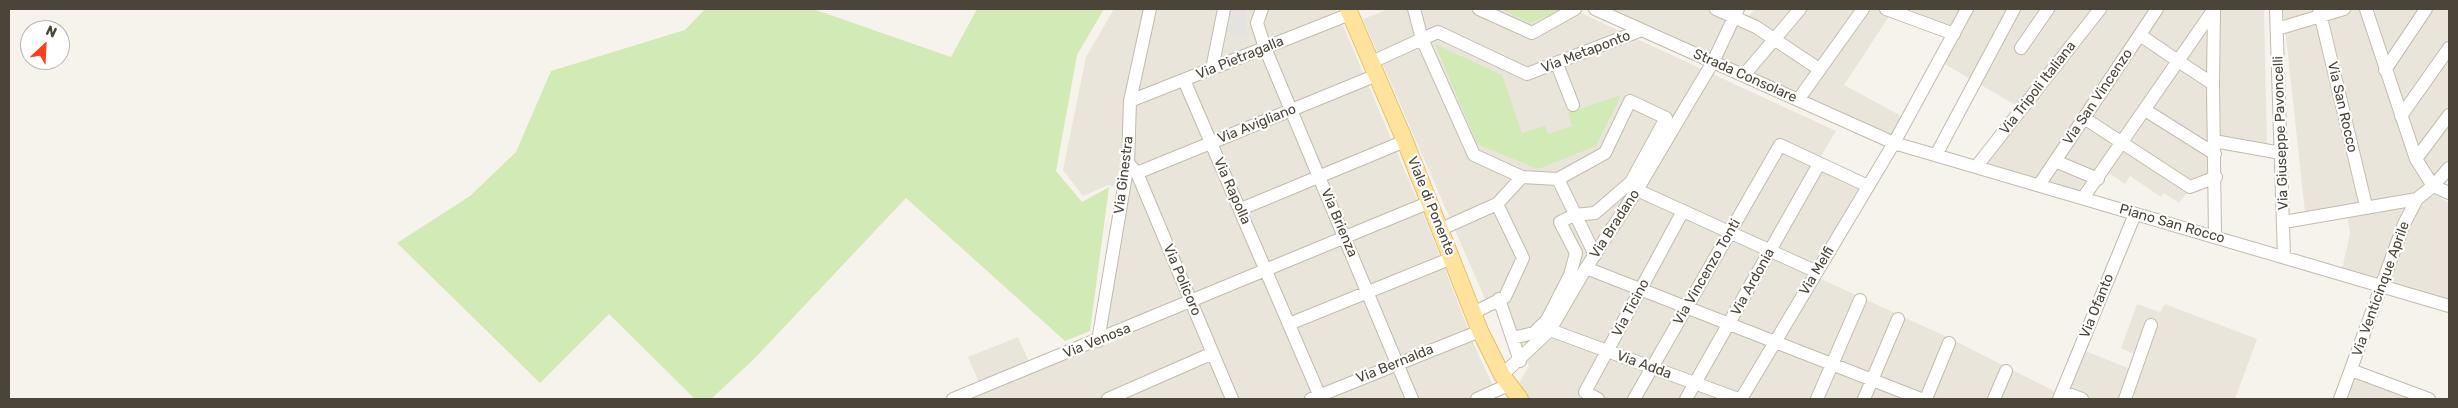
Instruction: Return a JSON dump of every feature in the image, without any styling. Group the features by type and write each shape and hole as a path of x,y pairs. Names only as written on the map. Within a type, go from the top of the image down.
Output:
{"main road":[{"name":"Viale di Ponente","path":"1349,11 1430,202 1480,331 1505,380 1520,399"}],"street":[{"name":"Via Ginestra","path":"1098,341 1128,163 1130,101 1150,9"},
{"path":"1212,68 1224,9"},
{"name":"Via Brienza","path":"1262,9 1257,23 1266,48 1412,399"},
{"path":"1414,9 1422,39 1474,155 1522,177 1558,179 1605,153 1630,101 1666,118 1664,134 1631,182 1595,213 1574,214 1560,222 1576,253 1570,275 1547,320 1534,333 1512,338"},
{"path":"1479,9 1532,33 1575,9"},
{"name":"Strada Consolare","path":"1595,9 1894,143"},
{"path":"1716,9 1737,13 1819,69"},
{"path":"1744,76 1800,9"},
{"path":"1798,100 1864,9"},
{"path":"1886,9 1954,34"},
{"name":"Via Melfi","path":"1739,399 1894,143 1967,9"},
{"path":"1936,155 2014,9"},
{"path":"2021,48 2048,9"},
{"name":"Via Tripoli Italiana","path":"1976,167 2100,9"},
{"name":"Via San Vincenzo","path":"2038,185 2157,9"},
{"path":"2083,198 2123,143 2214,9"},
{"path":"2214,9 2215,237"},
{"name":"Via Giuseppe Pavoncelli","path":"2276,9 2284,257"},
{"path":"2277,29 2320,13 2344,9"},
{"path":"2385,70 2426,9"},
{"name":"Via Pietragalla","path":"1130,101 1266,48 1349,11"},
{"path":"2370,12 2385,70 2416,159 2433,186 2449,193"},
{"name":"Via Bradano","path":"1477,399 1505,380 1520,361 1550,330 1586,268 1637,190 1664,134 1713,62 1737,13"},
{"name":"Via San Rocco","path":"2320,13 2366,206"},
{"name":"Via Metaponto","path":"1374,68 1422,39 1438,32 1527,74 1642,30"},
{"path":"2140,35 2213,84"},
{"path":"2401,116 2449,48"},
{"path":"1557,64 1573,105"},
{"name":"Via Avigliano","path":"1137,173 1292,110 1374,68"},
{"name":"Via Rapolla","path":"1184,80 1289,324"},
{"path":"2145,110 2215,154"},
{"path":"2416,159 2449,115"},
{"path":"2084,118 2190,187 2216,178"},
{"path":"1241,209 1405,141"},
{"path":"2214,141 2281,153"},
{"name":"Piano San Rocco","path":"1894,143 2449,306"},
{"name":"Via Vincenzo Tonti","path":"1634,399 1780,146 1819,164"},
{"path":"2055,161 2098,179"},
{"name":"Via Policoro","path":"1128,163 1137,173 1232,399"},
{"path":"1819,164 1868,186"},
{"name":"Via Ardonia","path":"1686,399 1819,164"},
{"name":"Via Venticinque Aprile","path":"2340,399 2404,224 2417,199 2433,186 2449,168"},
{"path":"1441,229 1497,204 1522,177"},
{"path":"1558,179 1595,255"},
{"path":"1637,190 1817,272"},
{"path":"2284,222 2366,206 2417,199"},
{"path":"1345,238 1430,202"},
{"path":"1473,314 1506,297 1524,258 1497,204"},
{"name":"Via Ticino","path":"1598,399 1585,392 1683,211"},
{"name":"Via Ofanto","path":"2061,396 2135,214"},
{"name":"Via Venosa","path":"954,399 1345,238"},
{"path":"1317,398 1289,324 1368,294 1452,258"},
{"path":"1586,268 1921,399"},
{"path":"1499,299 1520,361"},
{"path":"1817,399 1860,300"},
{"path":"1864,399 1898,318"},
{"path":"2125,399 2152,325"},
{"name":"Via Adda","path":"1550,330 1739,399"},
{"name":"Via Bernalda","path":"1317,398 1397,363 1480,331"},
{"path":"1926,399 1949,343"},
{"path":"1108,399 1122,397 1213,353"},
{"path":"2351,370 2429,399"},
{"path":"1994,399 2006,371"},
{"path":"2061,396 2082,399"}],"shaded area":[{"path":"1114,9 1336,9 1429,228 1475,347 1499,399 1128,399 1119,391 1100,399 965,399 983,392 968,357 1018,337 1033,371 1100,344 1125,191 1108,185 1083,196 1063,170 1086,57"},
{"path":"1231,9 1246,9 1245,36 1224,32"},
{"path":"1389,9 1572,9 1836,131 1814,168 1858,189 1810,274 1945,336 2056,392 2053,399 1529,399 1518,385 1529,366 1501,296 1486,301 1363,19"},
{"path":"1606,9 1707,9 1742,24 1755,9 1894,9 1844,85 1903,117 1892,138"},
{"path":"1894,9 1961,9 1949,31"},
{"path":"1970,9 2264,9 2267,148 2211,142 2209,173 2198,179 2179,203 2164,193 2161,197 2130,176 2125,184 2106,171 2090,195 1984,167 2026,111 1941,62"},
{"path":"2283,9 2449,9 2449,162 2431,183 2379,283 2341,273 2350,234 2346,206 2305,212"},
{"path":"2435,195 2449,203 2449,305 2385,285 2408,227 2422,201"},
{"path":"2137,304 2160,312 2165,304 2257,339 2235,399 2063,399 2083,350 2133,370 2138,356 2121,348"},
{"path":"2355,373 2422,399 2345,399"}],"green space":[{"path":"705,9 813,9 951,57 977,9 1104,9 1077,55 1056,171 1082,202 1109,187 1090,331 1065,341 906,198 753,360 711,399 695,399 609,314 540,383 397,243 470,196 516,152 551,71 685,30"},
{"path":"1500,9 1555,9 1560,11 1530,23"},
{"path":"1435,44 1502,75 1522,133 1545,126 1548,134 1572,126 1568,113 1621,95 1596,146 1538,169 1477,144"}]}
